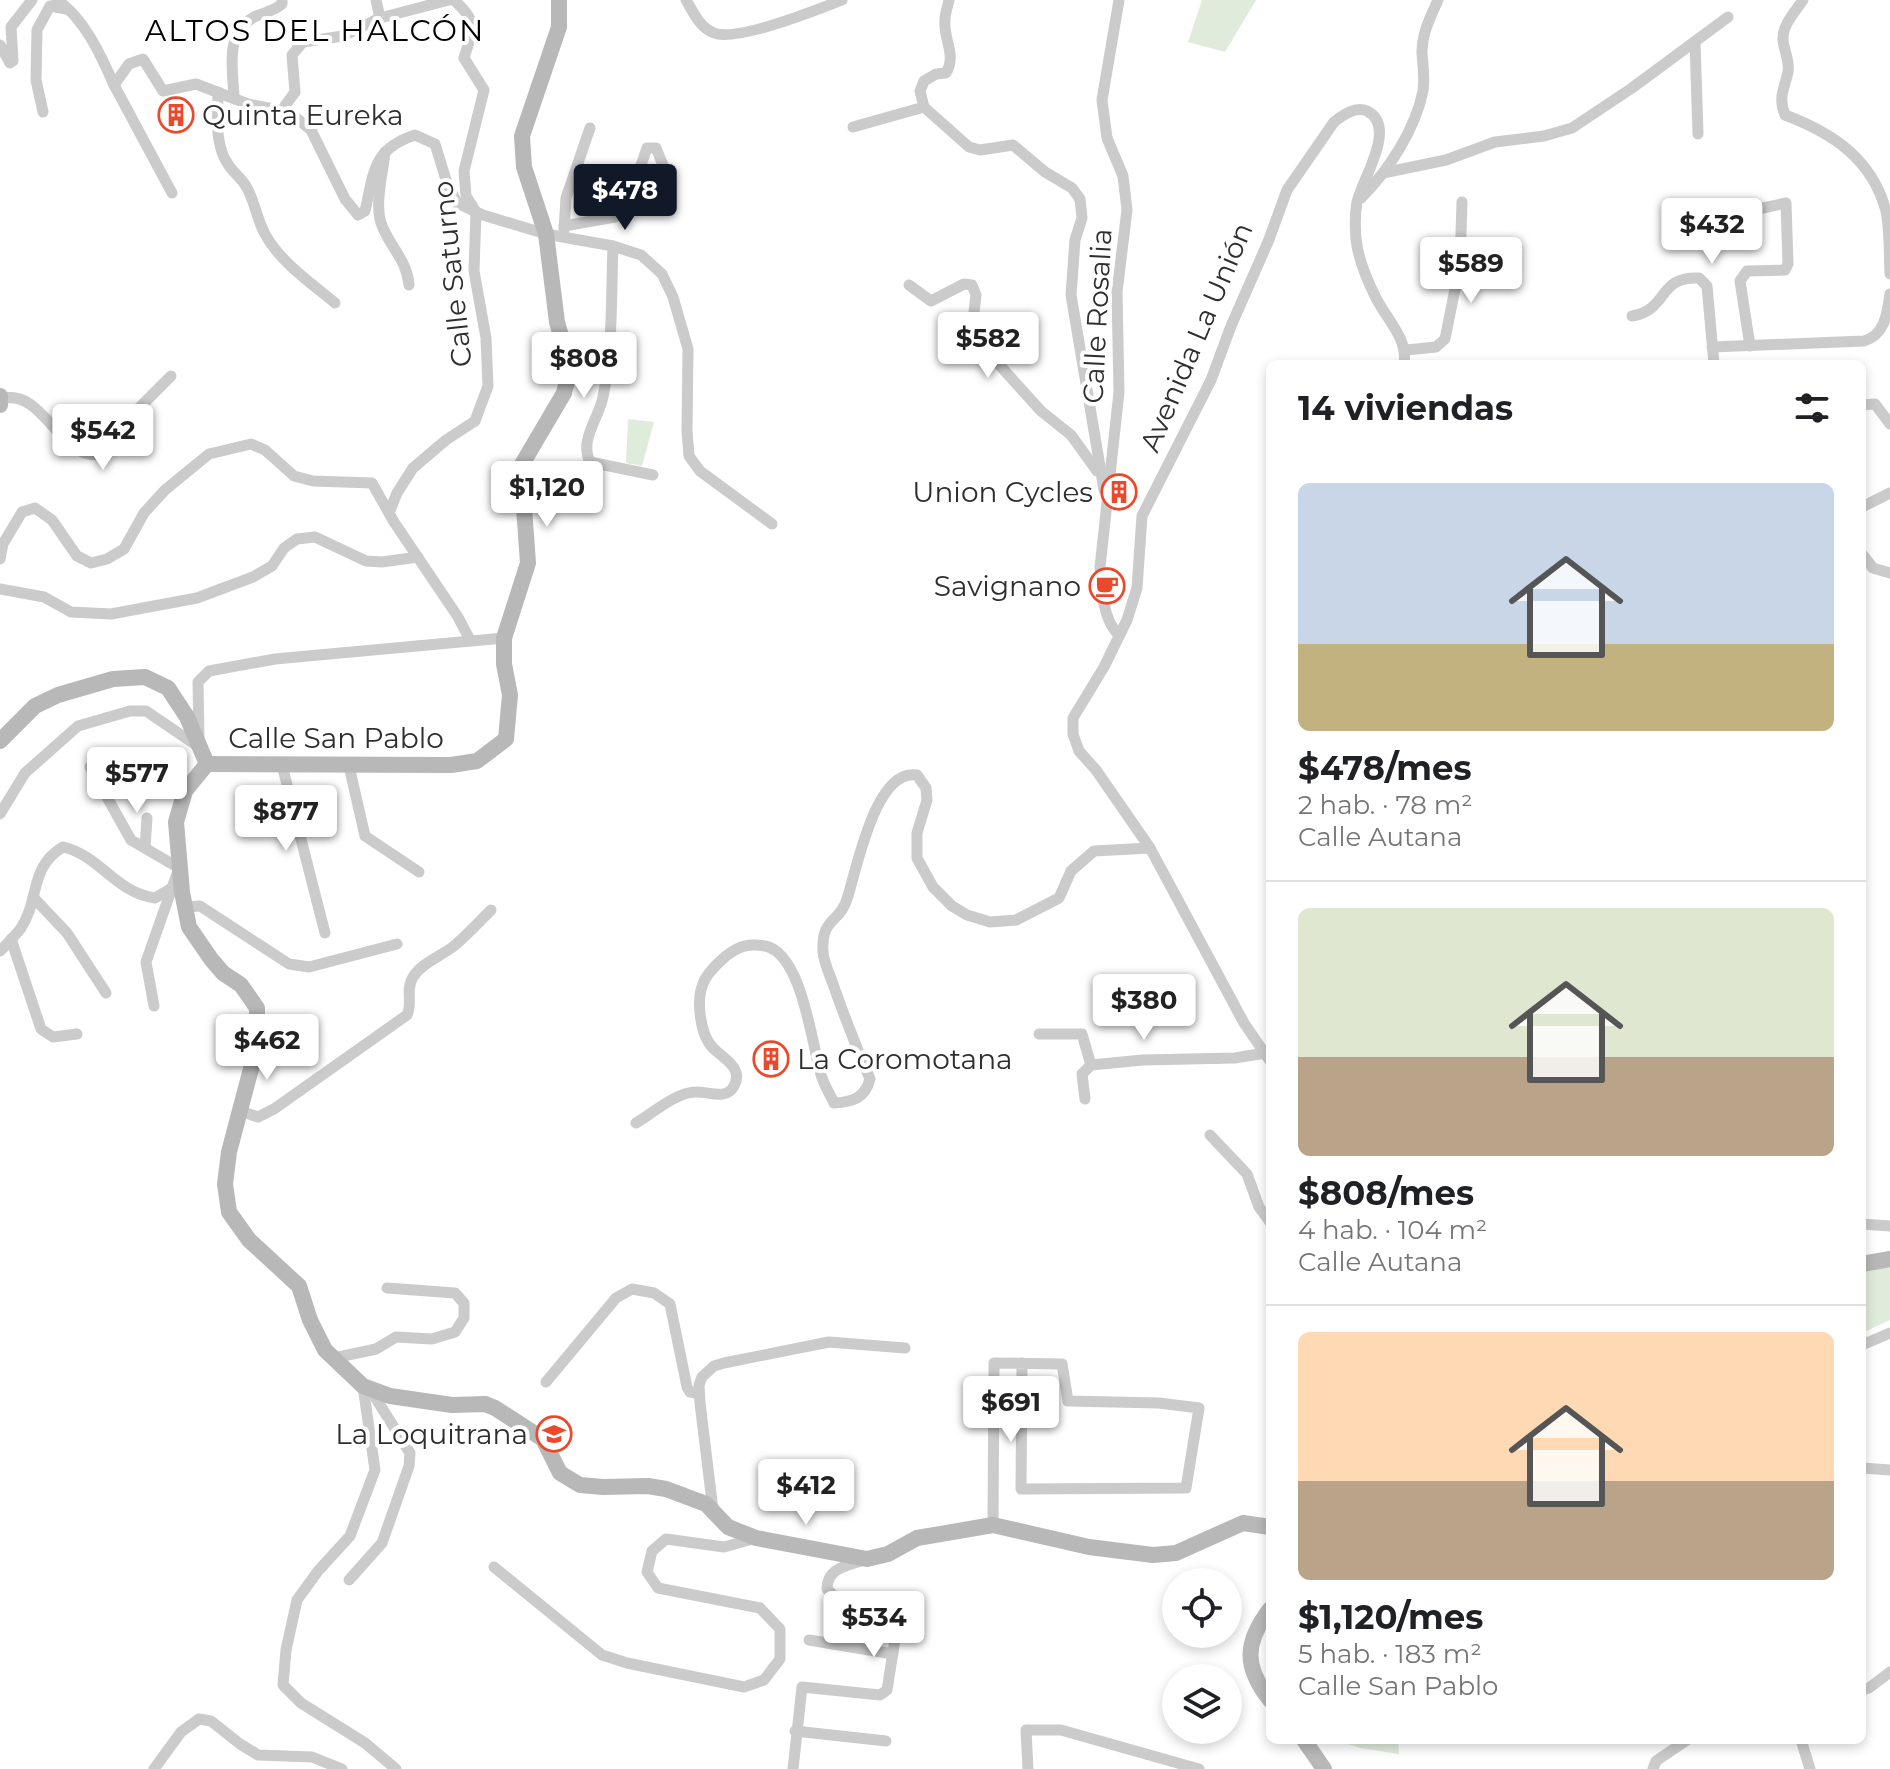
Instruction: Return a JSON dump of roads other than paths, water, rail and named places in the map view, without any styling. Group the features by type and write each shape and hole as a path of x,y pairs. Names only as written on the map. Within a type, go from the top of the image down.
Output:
{"street":[{"path":"0,45 10,63 13,61 11,27 32,0"},
{"path":"57,0 71,9 104,62 172,193"},
{"path":"234,98 234,38 240,28 255,17 273,12 282,0"},
{"path":"376,0 380,18"},
{"name":"Calle San Pablo","path":"207,764 451,765 477,761 506,739 510,695 504,664 504,638 528,563 521,466 564,393 570,368 557,322 557,232 524,167 522,136 559,27 559,0"},
{"path":"686,0 700,24 716,34 735,36 842,0"},
{"path":"949,0 944,21 951,52 950,66 946,73 936,74 924,81 920,91 924,107 969,147 980,150 1013,145 1045,172 1072,188 1080,199 1082,218 1075,240 1071,295 1106,498"},
{"name":"Calle Rosalia","path":"1119,0 1102,100 1107,138 1123,176 1127,210 1117,292 1119,392 1100,567 1101,589 1112,629 1119,635"},
{"path":"1357,202 1398,152 1423,93 1423,37 1438,0"},
{"path":"1803,0 1788,22 1783,38 1788,70 1780,101 1785,115 1818,127 1842,144 1875,178 1887,213 1890,274"},
{"path":"282,110 295,92 292,55 303,42 343,36 380,18 457,1"},
{"name":"Calle Saturno","path":"389,513 413,468 475,421 488,386 486,338 474,271 476,212 466,196 464,171 484,90 464,58 472,31 469,14 457,1"},
{"path":"43,112 36,80 37,30 50,6 71,9"},
{"path":"1383,173 1446,160 1495,142 1544,136 1572,128 1728,17"},
{"path":"1695,42 1698,134"},
{"path":"114,85 129,64 143,59 163,91 196,84 248,104 289,112 311,130 345,199 358,215 365,211 377,160 399,140 415,135 435,144 457,203 476,212 641,255 662,274 673,297 688,349 689,456 700,471 772,524"},
{"path":"218,92 218,131 222,150 227,163 247,187 264,233 291,265 335,303"},
{"path":"853,127 924,107"},
{"name":"Avenida La Unión","path":"1266,1054 1244,1023 1150,848 1096,770 1079,751 1073,734 1073,718 1104,667 1127,620 1137,588 1142,516 1211,380 1287,190 1334,122 1344,114 1364,109 1374,117 1379,128 1378,145 1357,202 1356,239 1376,299 1406,350"},
{"path":"557,232 590,128"},
{"path":"557,232 615,217 626,208 647,148 656,148 669,180"},
{"path":"385,152 381,226 408,268 409,285"},
{"path":"1405,360 1406,350 1436,347 1445,339 1460,264 1462,202"},
{"path":"1750,346 1740,281 1747,271 1785,270 1788,264 1786,203 1753,210"},
{"path":"613,246 610,356 602,401 586,441 586,455 590,462 653,475"},
{"path":"1632,316 1648,313 1655,308 1674,282 1684,277 1699,278 1707,286 1714,360"},
{"path":"909,285 931,301 964,284 972,285 976,295 975,338 1041,411 1071,435 1102,480"},
{"path":"1712,347 1875,338 1883,326 1890,294"},
{"path":"0,400 11,396 27,401 74,448 96,456 107,453 123,424 171,376"},
{"path":"1866,405 1875,404 1890,424"},
{"path":"0,559 3,544 22,512 35,508 52,520 77,556 91,563 107,559 124,549 144,513 165,490 209,454 251,444 265,450 294,476 313,481 372,483 470,640"},
{"path":"1866,505 1890,493"},
{"path":"0,589 44,597 71,612 111,614 197,598 253,577 272,566 284,548 297,539 315,537 366,561 418,557"},
{"path":"1866,559 1873,568 1890,573"},
{"path":"1866,575 1873,568"},
{"path":"200,747 198,682 209,671 275,659 504,638"},
{"path":"0,741 35,706 58,695 113,679 145,677 168,688 187,717 200,747 207,764 185,791 176,822 179,868 189,927 211,959 223,973 241,985 257,1008 257,1046 238,1110 225,1184 229,1212 249,1240 299,1286 310,1320 325,1350 366,1387 410,1453 409,1466 382,1543 349,1580"},
{"path":"0,814 25,773 78,726 130,711 146,711 200,747"},
{"path":"282,765 325,933"},
{"path":"349,766 365,836 419,872"},
{"path":"90,767 131,840 179,868"},
{"path":"636,1123 693,1091 723,1095 732,1090 737,1079 733,1065 711,1047 704,1029 700,999 703,982 720,962 737,948 753,943 773,947 786,961 809,1018 821,1077 834,1103 853,1102 867,1091 870,1079 823,955 825,929 846,903 869,825 896,779 907,773 917,775 926,788 927,800 917,833 917,858 933,887 952,906 990,922 1016,920 1059,898 1071,871 1094,851 1150,848"},
{"path":"145,848 147,818"},
{"path":"0,951 22,927 41,866 50,855 63,847 80,851 137,896 155,898 173,888"},
{"path":"154,1006 146,962 179,868"},
{"path":"33,897 67,933 106,993"},
{"path":"185,907 200,906 289,964 309,967 397,944"},
{"path":"238,1110 258,1117 274,1109 407,1015 410,1008 408,990 413,977 424,965 453,946 491,910"},
{"path":"11,939 41,1029 53,1037 77,1034"},
{"path":"1039,1034 1082,1034 1091,1065"},
{"path":"1085,1099 1082,1074 1091,1065 1143,1060 1266,1057"},
{"path":"1210,1135 1247,1174 1259,1207 1266,1217"},
{"path":"1866,1224 1890,1226"},
{"path":"1866,1263 1890,1259"},
{"path":"334,1358 376,1349 396,1337 432,1339 455,1332 464,1318 464,1303 455,1293 387,1288"},
{"path":"546,1382 616,1298 632,1289 654,1293 670,1304 687,1387 690,1392 699,1394"},
{"path":"1866,1343 1890,1333"},
{"path":"713,1510 699,1394 702,1377 714,1366 829,1342 905,1348"},
{"path":"993,1525 994,1363 1022,1363 1062,1364 1068,1401 1159,1403 1199,1408 1186,1488 1021,1489 1022,1363"},
{"path":"366,1387 390,1396 452,1405 485,1404 536,1432 543,1439 560,1473 569,1480 591,1487 648,1486 666,1489 706,1504 728,1527 756,1538 867,1559"},
{"path":"366,1387 375,1470 350,1536 297,1600 286,1650 283,1685 301,1703 365,1743 396,1769"},
{"path":"1866,1468 1890,1470"},
{"path":"793,1769 802,1687 884,1694 893,1654 899,1619 895,1610 834,1596 827,1589 827,1578 834,1570 888,1554 917,1538 993,1525 1089,1547 1153,1555 1176,1553 1243,1523 1266,1526"},
{"path":"494,1567 602,1655 744,1687 764,1680 780,1659 780,1629 760,1608 658,1588 647,1572 652,1551 666,1539 724,1547 756,1538"},
{"path":"1266,1616 1254,1635 1250,1660 1257,1683 1266,1695"},
{"path":"809,1640 893,1654"},
{"path":"1866,1689 1890,1672"},
{"path":"154,1769 181,1732 199,1719 211,1721 258,1755 312,1757 342,1769"},
{"path":"1028,1769 1026,1730 1061,1730 1199,1769"},
{"path":"795,1731 886,1741"},
{"path":"1307,1744 1324,1769"},
{"path":"1653,1769 1656,1761 1681,1744"},
{"path":"1802,1744 1810,1769"}],"place":[{"name":"Quinta Eureka","path":"176,115"},
{"name":"Union Cycles","path":"1119,492"},
{"name":"Savignano","path":"1107,586"},
{"name":"La Coromotana","path":"771,1059"},
{"name":"La Loquitrana","path":"554,1434"}],"district":[{"name":"ALTOS DEL HALCÓN","path":"315,30"}]}
